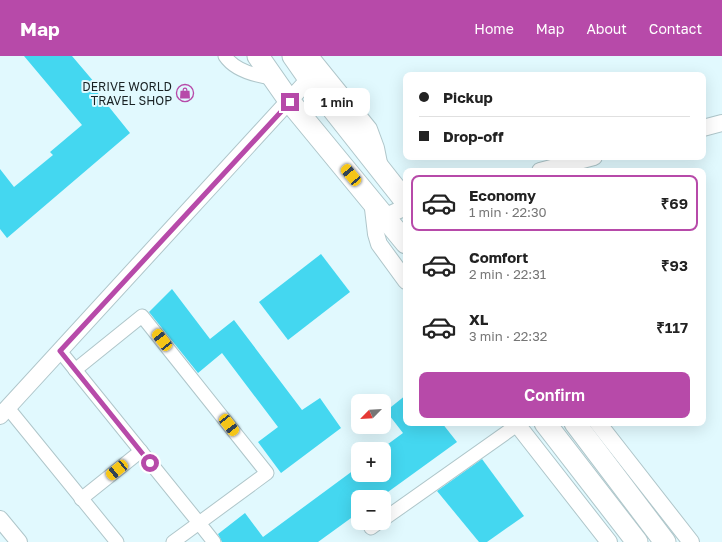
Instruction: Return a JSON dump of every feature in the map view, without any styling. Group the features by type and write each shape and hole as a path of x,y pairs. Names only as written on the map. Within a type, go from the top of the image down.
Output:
{"main road":[{"path":"258,56 290,102 386,216 403,239"},
{"path":"293,56 309,79 403,198"},
{"path":"547,426 637,542"},
{"path":"577,426 665,542"}],"street":[{"path":"225,56 228,61 249,72 273,78"},
{"path":"310,56 369,130 376,148 380,170"},
{"path":"117,542 82,498 4,412 290,102 309,79"},
{"path":"706,127 722,123"},
{"path":"552,168 582,160"},
{"path":"372,200 376,234 379,244 403,277"},
{"path":"386,216 403,208"},
{"path":"75,370 142,316 267,473 173,542"},
{"path":"60,351 214,542"},
{"path":"391,514 514,426"},
{"path":"519,426 609,542"},
{"path":"600,426 691,542"},
{"path":"82,498 141,451"},
{"path":"0,519 19,542"}],"building":[{"path":"24,56 72,56 100,89 97,92 130,133 7,238 0,229 0,169 14,187 53,155 50,152 82,125"},
{"path":"321,254 350,292 288,340 259,302"},
{"path":"172,289 210,339 234,320 302,410 320,398 341,428 281,473 258,442 278,427 222,353 198,373 149,312"},
{"path":"403,397 403,426 444,426 457,442 391,490 351,490 351,518 318,542 222,542 218,534 245,513 263,537 351,472 351,482 391,482 391,442 403,433 391,417 391,407"},
{"path":"482,459 524,516 487,542 479,542 437,491"}],"place":[{"name":"DERIVE WORLD TRAVEL SHOP","path":"185,93"}],"route":[{"path":"150,463 60,351 290,102"}]}
